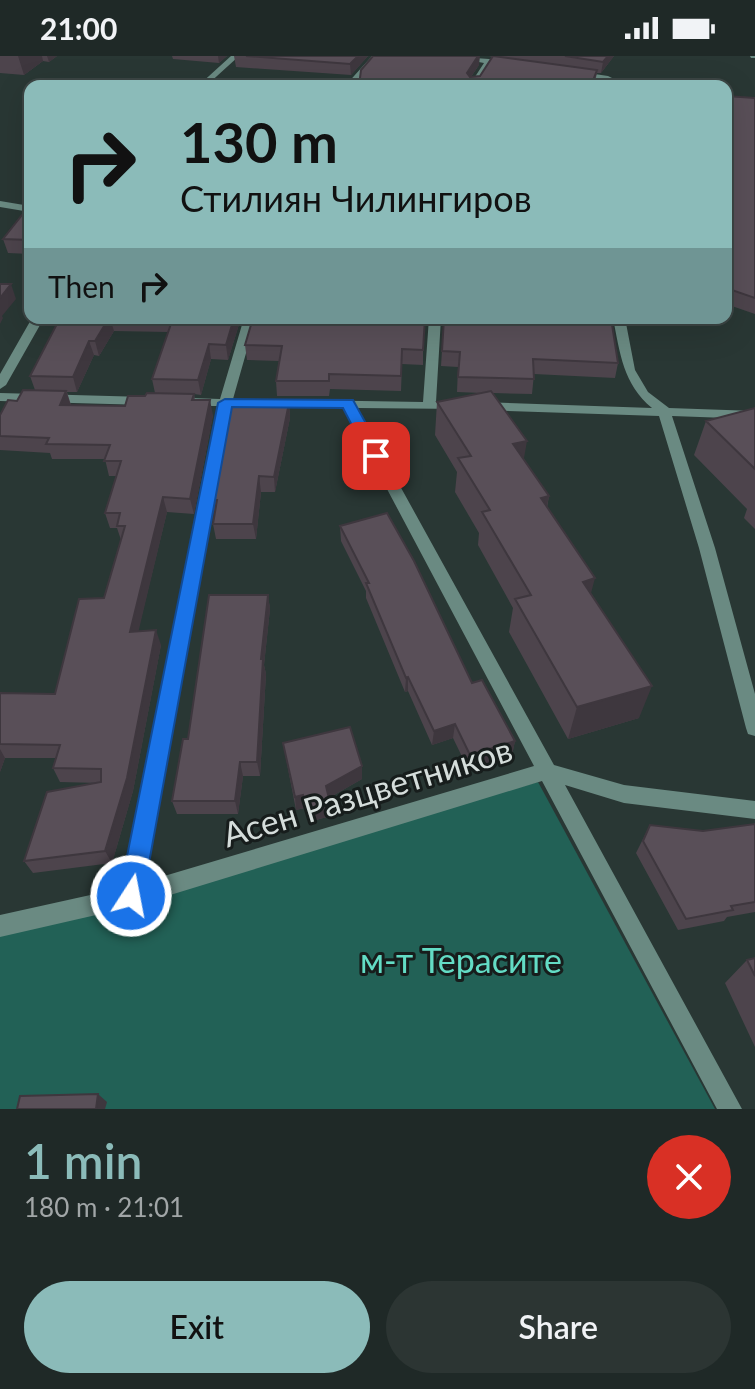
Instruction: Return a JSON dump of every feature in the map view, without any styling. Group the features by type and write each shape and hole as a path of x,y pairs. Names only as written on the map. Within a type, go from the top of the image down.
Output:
{"street":[{"path":"209,80 235,56"},
{"path":"354,80 376,56"},
{"path":"450,56 519,66"},
{"path":"477,80 489,61"},
{"path":"563,72 598,80"},
{"path":"0,204 24,208"},
{"path":"0,385 35,324"},
{"path":"131,896 225,403 248,324"},
{"path":"429,405 435,324"},
{"path":"620,324 629,370 643,394 664,411 707,548 755,728"},
{"path":"0,397 165,401"},
{"path":"180,402 429,405 755,415"},
{"path":"348,404 730,1109"},
{"name":"Асен Разцветников","path":"0,926 131,896 545,771 624,794 755,810"}],"green space":[{"name":"м-т Терасите","path":"538,782 715,1109 0,1109 0,933"}],"building":[{"path":"246,56 358,56 350,64"},
{"path":"373,56 478,56 467,73 470,77 480,76 493,56 597,70 593,80 360,80 361,70"},
{"path":"565,56 608,56 603,62"},
{"path":"732,96 755,98 755,298 732,290"},
{"path":"22,215 24,215 24,240 3,239"},
{"path":"0,284 11,284 0,298"},
{"path":"57,324 105,324 95,341 89,341 73,377 30,376"},
{"path":"171,324 232,324 226,345 209,344 198,380 152,379"},
{"path":"251,324 425,324 423,350 402,349 401,376 329,374 329,381 276,381 282,346 245,345"},
{"path":"444,324 612,324 618,363 533,359 534,379 458,377 460,352 442,351"},
{"path":"23,390 66,391 60,405 125,406 128,396 145,396 147,393 194,394 192,400 210,400 190,499 163,497 130,632 156,630 127,778 105,851 24,861 47,792 101,782 101,769 53,768 60,745 0,744 0,693 55,694 79,599 104,598 125,526 117,526 120,513 105,513 121,461 104,461 110,445 46,444 49,438 0,436 0,415 8,400 17,401"},
{"path":"491,391 527,441 513,444 549,496 541,498 595,578 583,582 652,686 577,707 515,599 531,595 482,512 490,510 458,458 471,456 437,402"},
{"path":"230,401 289,403 274,477 259,476 253,524 213,524 217,500 211,500"},
{"path":"755,408 755,469 706,421"},
{"path":"387,513 414,561 472,683 482,680 515,741 470,755 455,724 434,731 406,678 366,583 369,583 340,526"},
{"path":"209,595 268,595 261,659 257,762 240,762 235,801 172,801 183,739 188,739"},
{"path":"350,727 362,766 326,786 330,803 307,809 303,795 295,797 283,743"},
{"path":"755,824 755,902 731,906 733,910 686,919 643,841 650,825 703,831"},
{"path":"755,958 755,976 747,960"},
{"path":"98,1094 96,1109 17,1109 20,1096"}],"route":[{"path":"131,896 225,403 348,404 376,456"}]}
